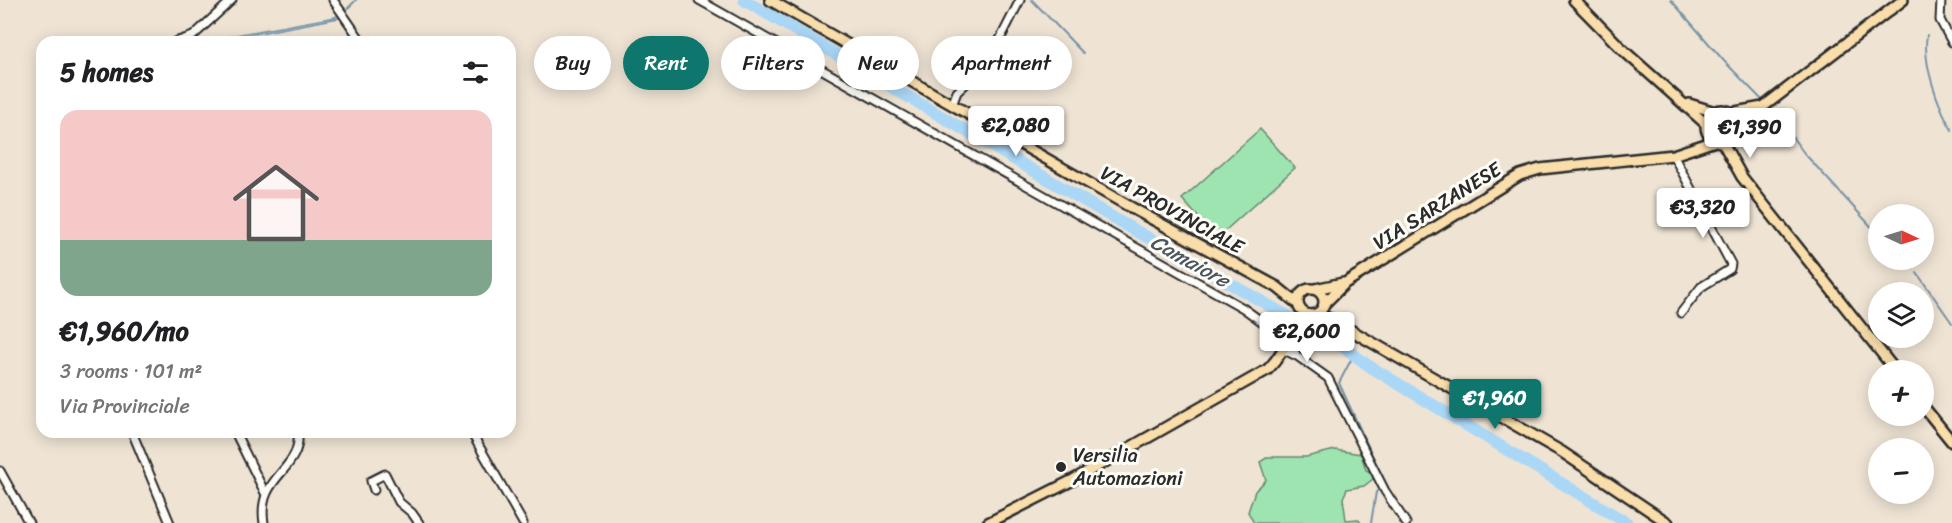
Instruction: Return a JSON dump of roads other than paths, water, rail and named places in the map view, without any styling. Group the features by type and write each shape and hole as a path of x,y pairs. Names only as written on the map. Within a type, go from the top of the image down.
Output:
{"main road":[{"name":"VIA PROVINCIALE","path":"770,0 1132,208 1278,287 1300,311"},
{"path":"1574,0 1632,58 1684,103 1706,126 1734,167 1887,360"},
{"path":"1747,183 1736,160 1734,138 1738,126 1757,109 1774,99 1903,0"},
{"path":"1684,103 1715,112 1757,109"},
{"path":"1694,150 1703,139 1706,126 1715,112"},
{"path":"1730,112 1738,126"},
{"path":"1719,142 1734,138"},
{"name":"VIA SARZANESE","path":"1324,305 1345,283 1521,175 1540,170 1673,155 1719,142"},
{"name":"VIA SARZANESE","path":"1311,289 1345,283"},
{"name":"VIA PROVINCIALE","path":"1278,287 1311,289"},
{"path":"988,523 1073,480 1274,364 1288,343 1300,311 1299,297 1311,289 1321,293 1324,305 1333,320"},
{"path":"1313,314 1324,305"},
{"path":"1300,311 1333,320 1562,452 1668,523"},
{"path":"1934,420 1952,442"}],"street":[{"path":"193,36 232,0"},
{"path":"333,0 358,36"},
{"path":"699,0 1243,308 1288,343 1298,356 1328,378 1385,491 1406,523"},
{"path":"952,105 957,92 988,63 1020,0"},
{"path":"1941,0 1940,20 1952,42"},
{"path":"1673,155 1731,264 1730,269 1701,287 1681,313"},
{"path":"135,438 170,523"},
{"path":"238,438 265,493 264,523"},
{"path":"265,493 292,459 297,438"},
{"path":"474,438 523,523"},
{"path":"0,471 29,523"},
{"path":"374,490 371,481 385,474 399,502 412,513 418,523"}],"water":[{"path":"347,9 339,18 243,36 230,36 335,17"}],"waterway":[{"path":"347,9 356,0"},
{"name":"Camaiore","path":"744,0 1122,223 1345,348 1369,366 1627,523"},
{"path":"1032,0 1083,53"},
{"path":"1671,0 1724,61 1761,99"},
{"path":"1927,35 1927,58 1932,84 1952,130"},
{"path":"1771,108 1804,153 1868,223"},
{"path":"1917,273 1952,323"},
{"path":"1353,356 1339,383 1386,485 1376,492 1371,523"}],"place":[{"name":"Versilia Automazioni","path":"1061,467"}]}
